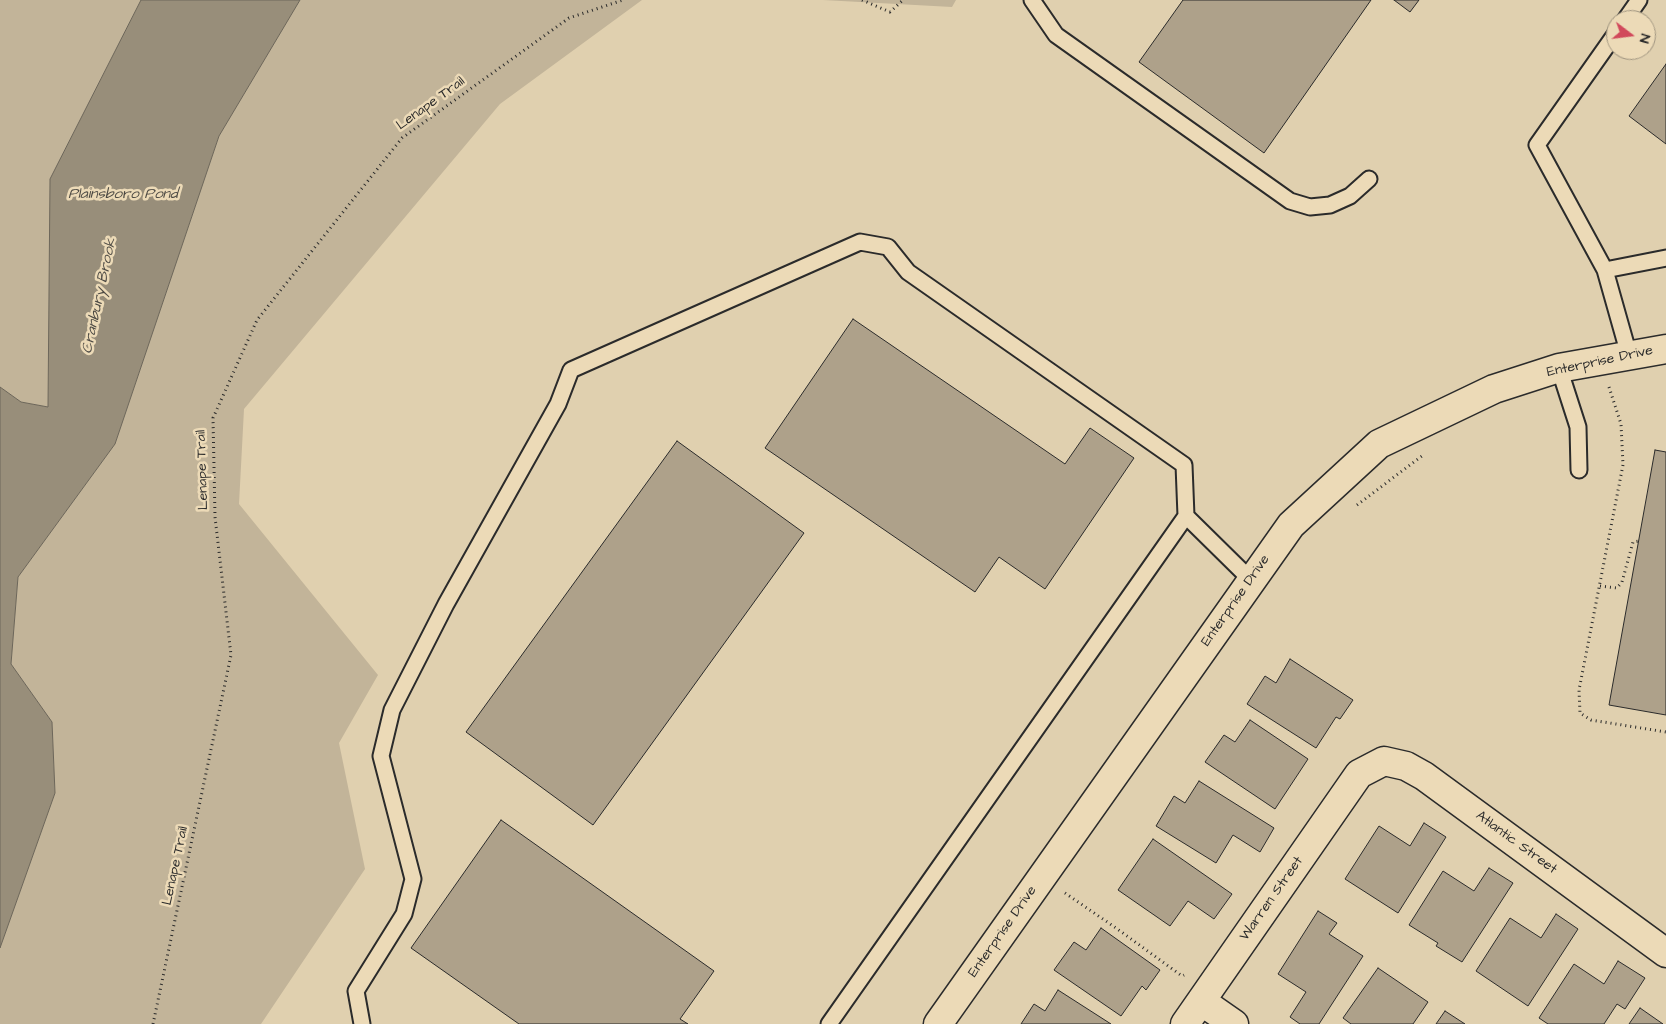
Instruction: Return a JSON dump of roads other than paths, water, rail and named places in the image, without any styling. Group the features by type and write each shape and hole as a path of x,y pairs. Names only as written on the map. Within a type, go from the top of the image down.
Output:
{"street":[{"name":"Enterprise Drive","path":"938,1024 1291,525 1379,444 1494,389 1559,368 1666,349"},
{"name":"Atlantic Street","path":"1358,774 1384,761 1406,766 1424,776 1666,953"},
{"name":"Warren Street","path":"1184,1024 1358,774"},
{"path":"1207,992 1234,1024"}],"lane":[{"path":"1032,0 1056,35 1290,201 1310,207 1330,205 1350,196 1369,179"},
{"path":"1606,47 1537,145 1605,270 1629,355"},
{"path":"362,1024 356,991 404,914 413,879 381,756 392,710 446,604 558,404 571,370 860,242 888,247 908,272 1184,465 1186,516 829,1024"},
{"path":"1605,270 1666,258"},
{"path":"1559,368 1578,427 1579,470"},
{"path":"1186,516 1251,580"}],"water":[{"name":"Plainsboro Pond","path":"141,0 300,0 219,136 115,444 18,577 11,664 52,722 55,793 0,948 0,387 21,402 48,407 50,179"}],"water label":[{"name":"Cranbury Brook","path":"100,296"}]}
